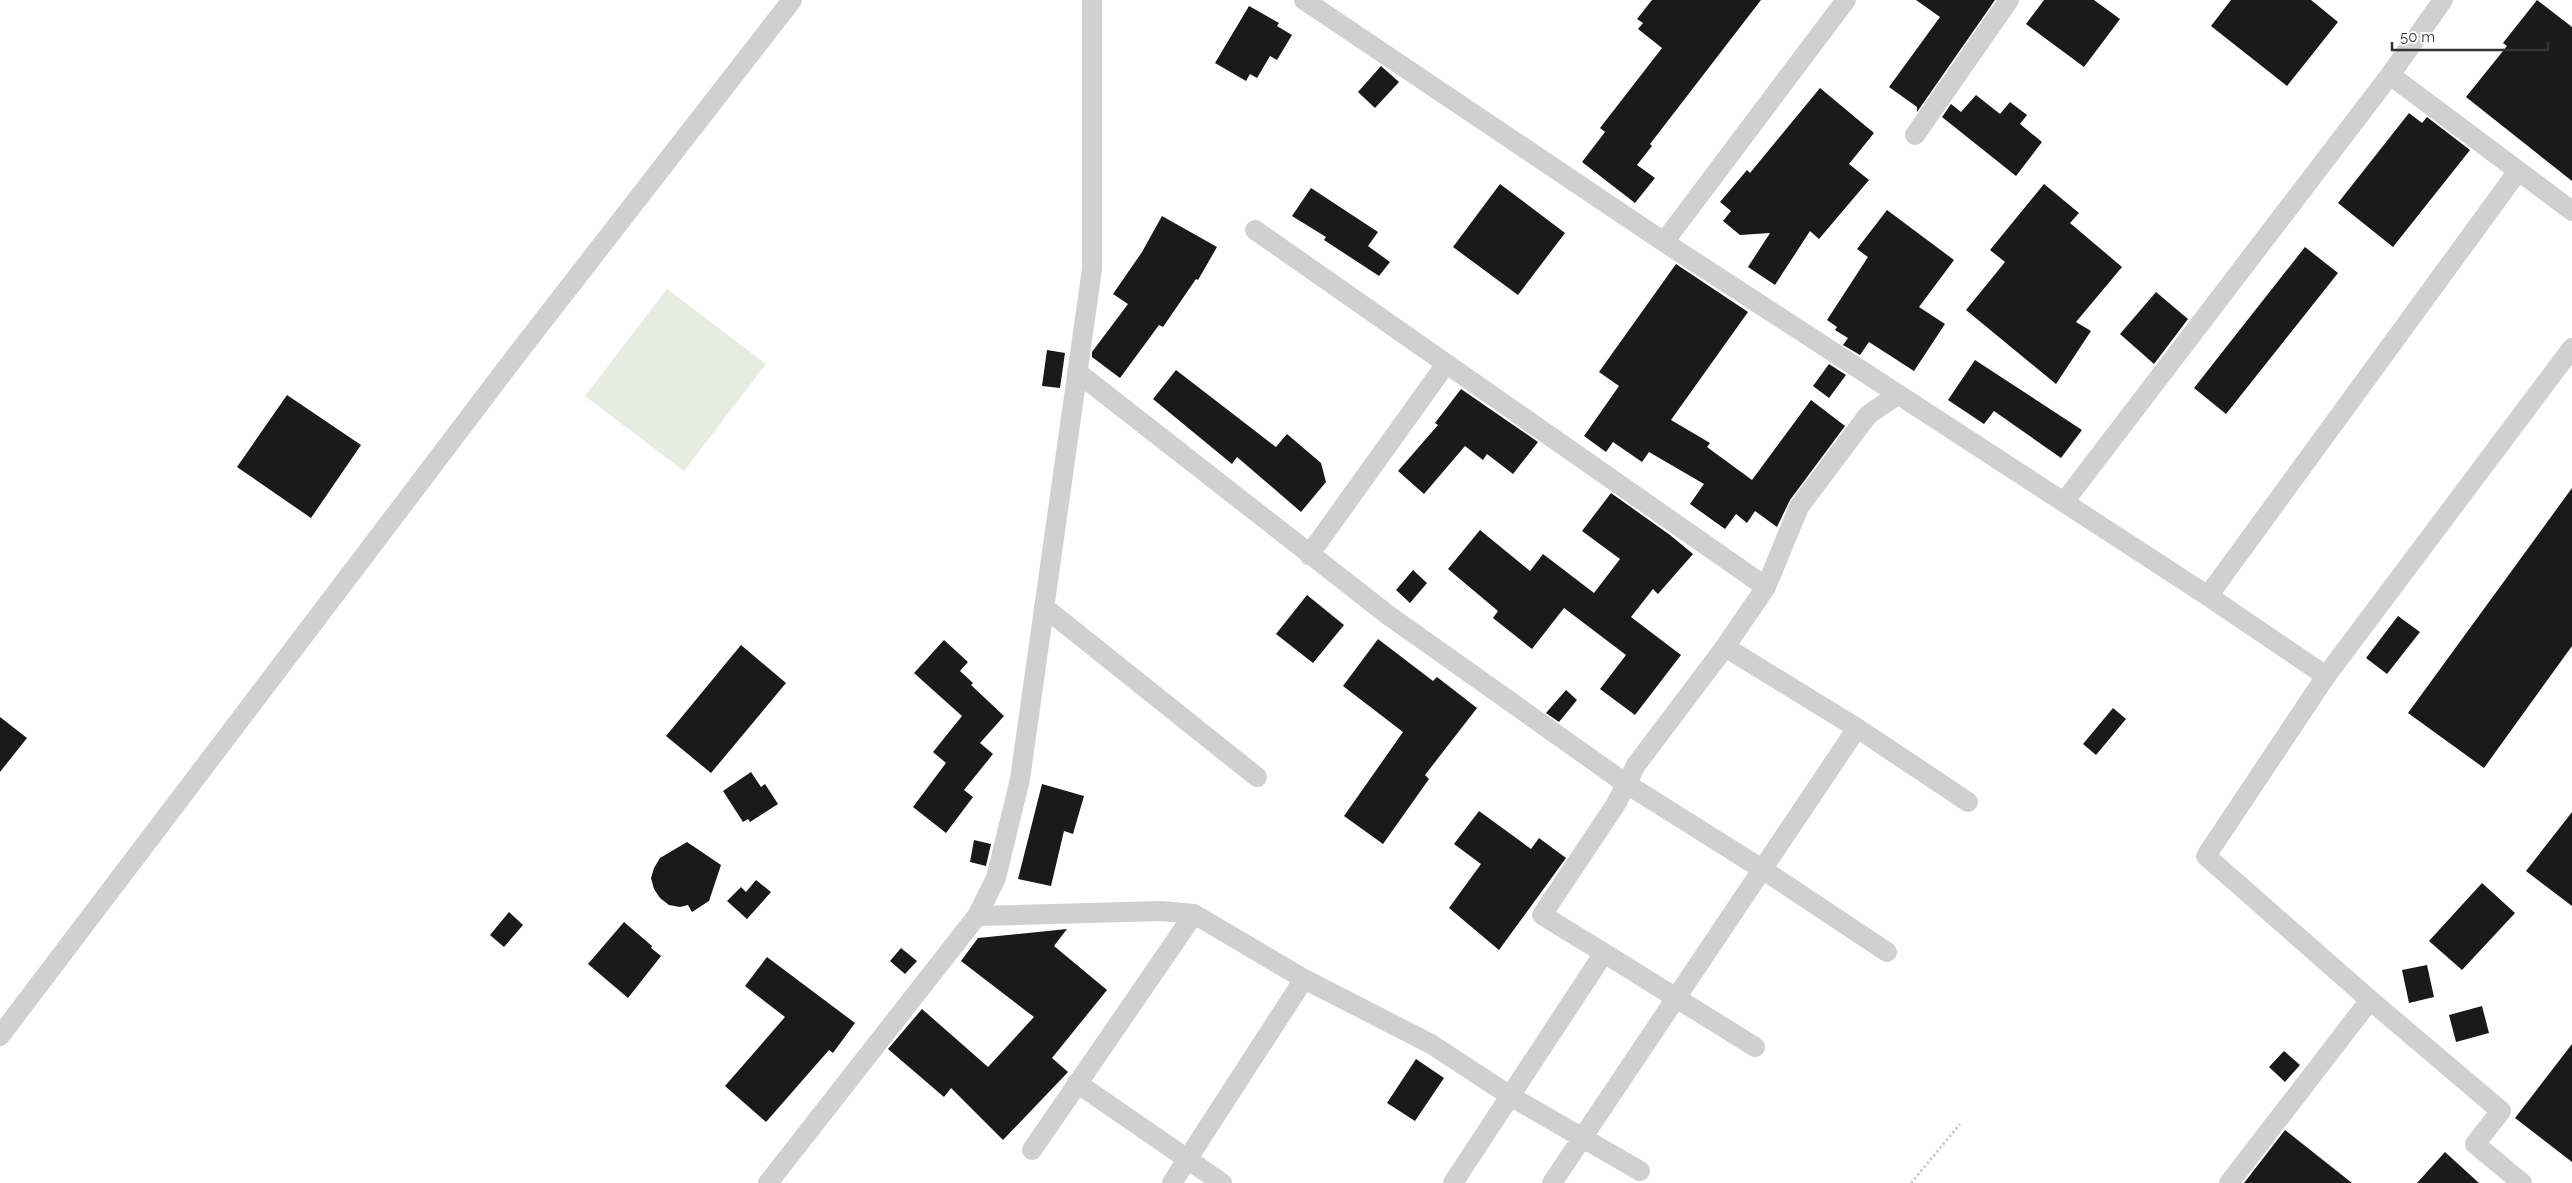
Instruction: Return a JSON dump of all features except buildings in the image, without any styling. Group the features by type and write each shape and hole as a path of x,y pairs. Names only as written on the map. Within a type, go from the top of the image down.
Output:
{"street":[{"path":"0,1036 524,346 792,0"},
{"path":"768,1183 977,916 996,878 1020,779 1092,269 1092,0"},
{"path":"1304,0 1664,242 2208,596 2326,676"},
{"path":"1664,242 1846,0"},
{"path":"1915,134 2009,0"},
{"path":"2064,502 2390,75 2443,0"},
{"path":"2390,75 2572,211"},
{"path":"2208,596 2518,171"},
{"path":"1255,230 1766,587"},
{"path":"2522,1183 2475,1144 2501,1111 2370,1000 2206,856 2326,676 2572,348"},
{"path":"1309,555 1446,364"},
{"path":"1077,372 1388,615 1625,783 1762,869 1887,952"},
{"path":"1755,1047 1677,996 1542,915 1616,804 1636,764 1725,647 1766,587 1800,507 1868,415 1898,395"},
{"path":"1044,607 1257,777"},
{"path":"1725,647 1856,728 1968,802"},
{"path":"1552,1183 1856,728"},
{"path":"977,916 1161,911 1194,914 1304,979 1431,1044 1512,1097 1640,1171"},
{"path":"1032,1150 1194,914"},
{"path":"1454,1183 1512,1097 1604,953"},
{"path":"1172,1183 1304,979"},
{"path":"2229,1183 2370,1000"},
{"path":"1077,1083 1222,1183"}],"path":[{"path":"1911,1183 1960,1124"}],"shaded area":[{"path":"667,289 766,364 684,471 585,396"}]}
